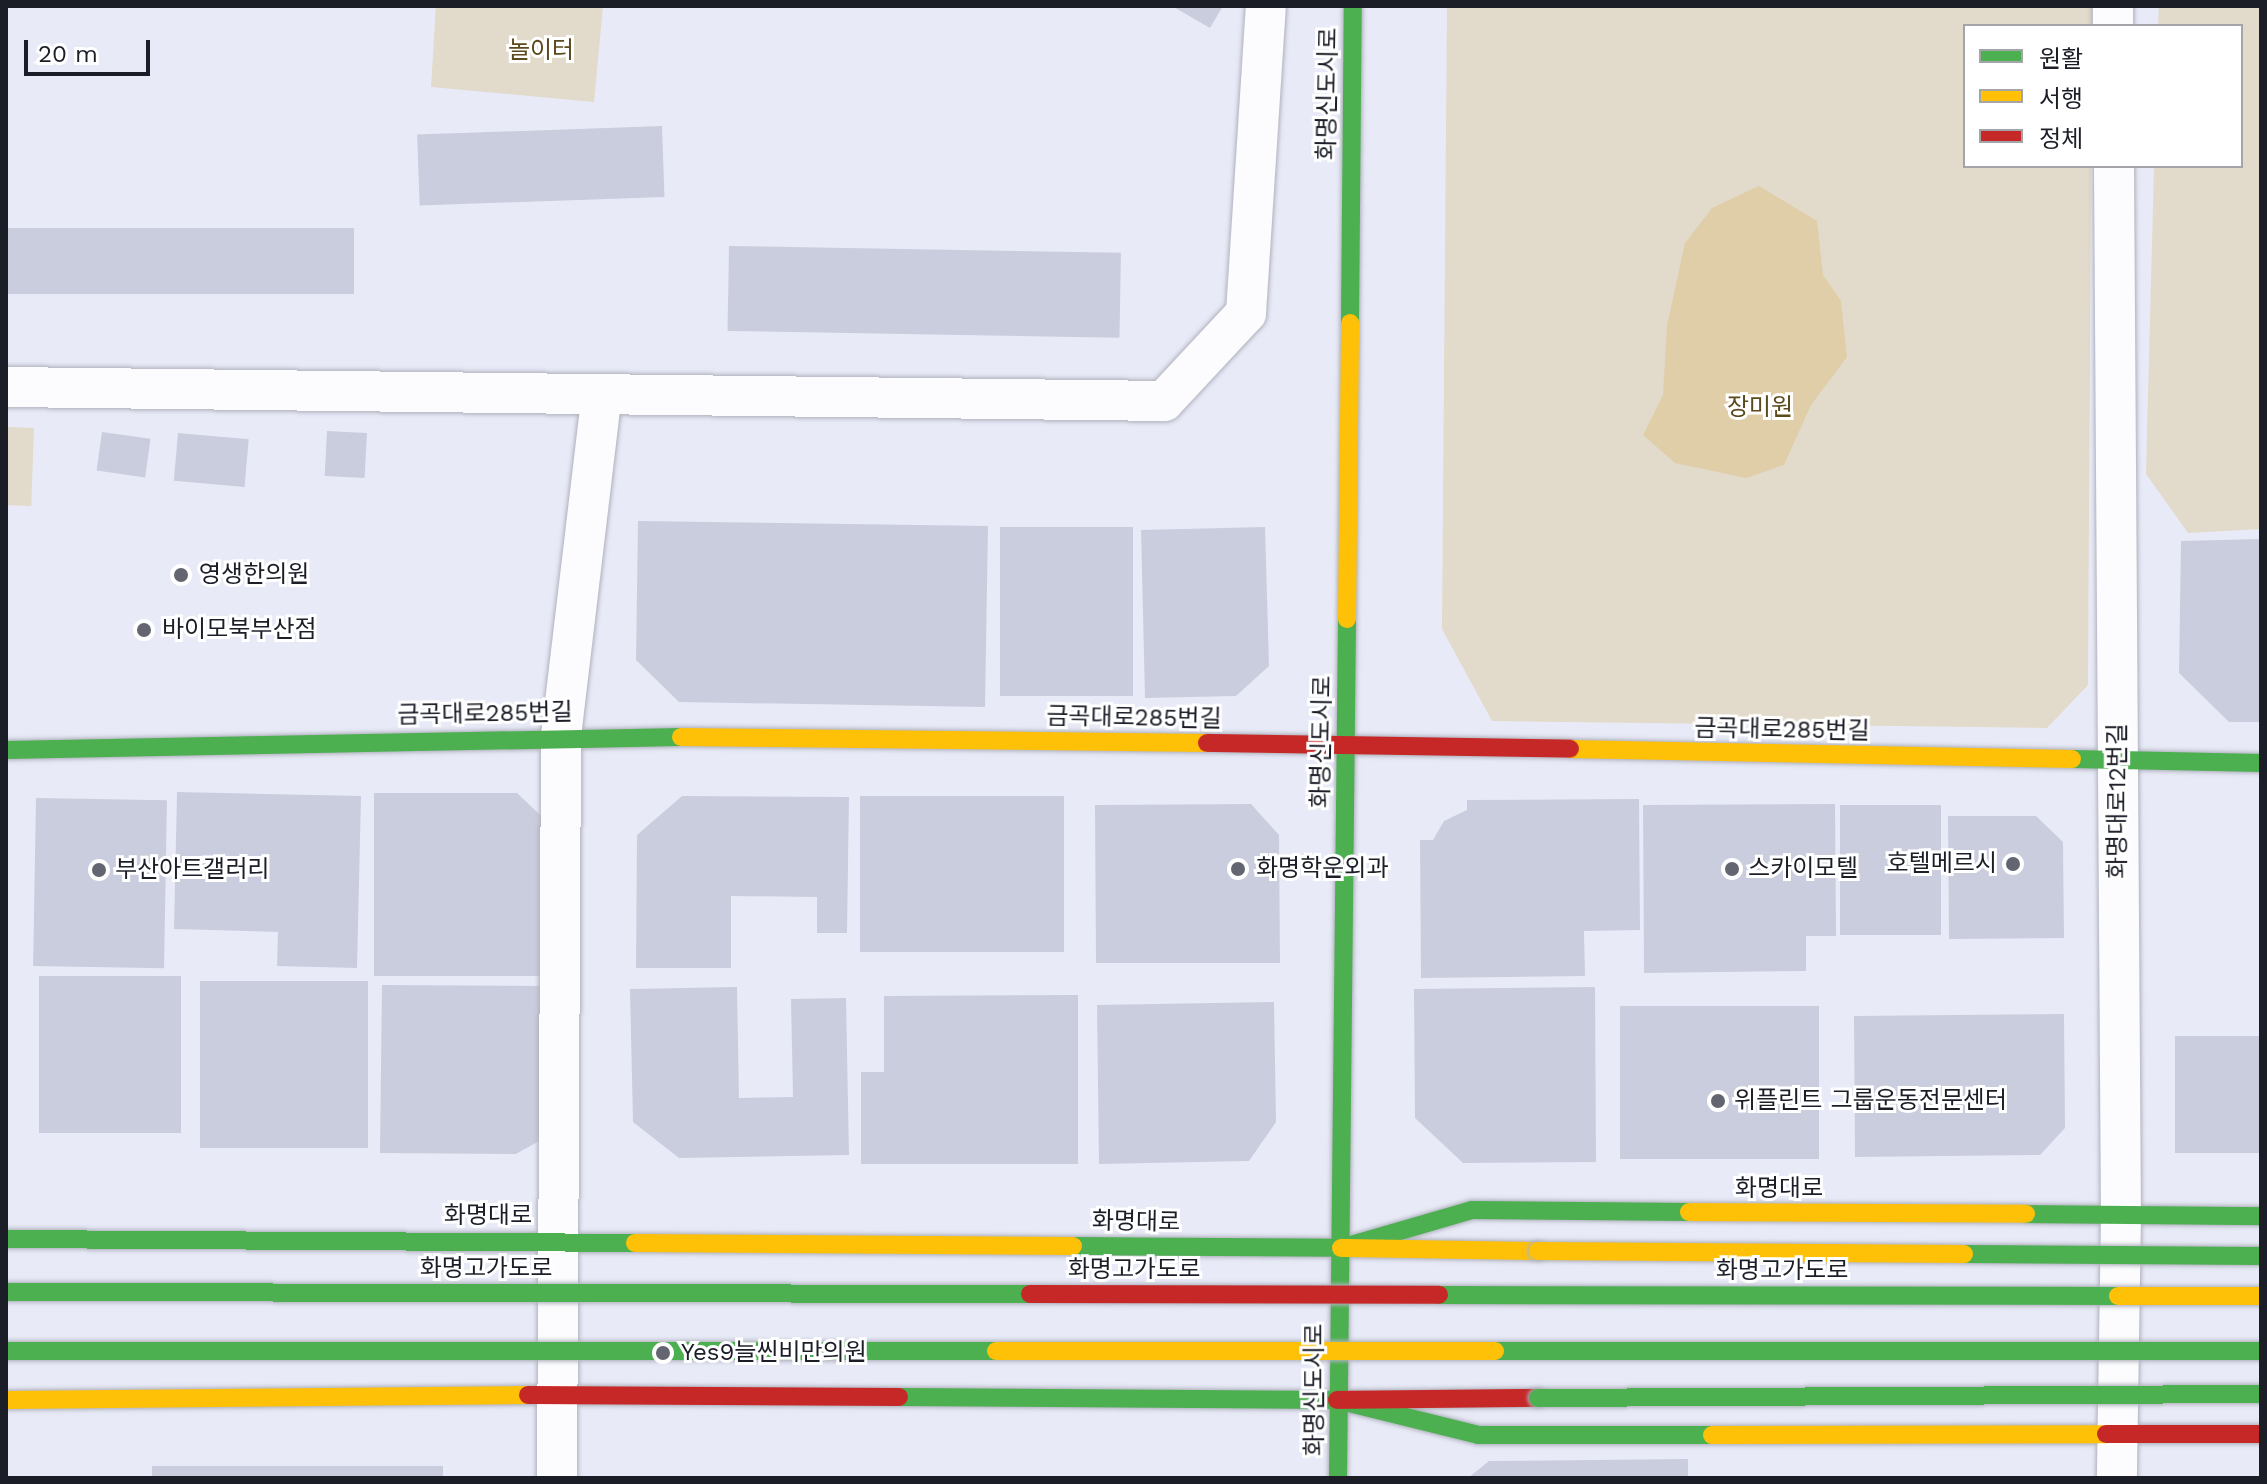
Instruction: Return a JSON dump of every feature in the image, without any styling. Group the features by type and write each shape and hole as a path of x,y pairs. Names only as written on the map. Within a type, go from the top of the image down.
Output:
{"main road":[{"name":"화명신도시로","path":"1338,1478 1353,6"},
{"name":"금곡대로285번길","path":"6,750 561,736 1346,745 2261,763"},
{"name":"화명대로","path":"6,1239 559,1240 1341,1248 1472,1210 2261,1216"},
{"path":"1341,1248 2261,1256"},
{"name":"화명고가도로","path":"6,1292 2261,1296"},
{"path":"6,1351 2261,1351"},
{"path":"6,1400 558,1395 1337,1400 2261,1394"},
{"path":"1337,1400 1478,1435 2261,1434"}],"street":[{"path":"6,387 1164,401 1246,313 1266,6"},
{"name":"화명대로12번길","path":"2114,168 2121,1215 2117,1478"},
{"path":"557,1478 561,736 602,394"}],"green space":[{"name":"놀이터","path":"436,6 603,6 594,102 431,87"},
{"name":"장미원","path":"1447,6 2092,6 2092,24 1963,24 1963,168 2091,168 2088,685 2047,728 1492,721 1442,629"},
{"path":"2159,6 2261,6 2261,529 2188,533 2146,474 2154,168 2243,168 2243,24 2158,24"},
{"path":"6,427 34,428 31,506 6,505"}],"shaded area":[{"path":"1759,186 1817,221 1823,275 1841,301 1847,357 1811,405 1784,465 1746,478 1675,463 1643,435 1663,395 1667,326 1685,243 1712,208"}],"building":[{"path":"1172,6 1223,6 1210,28"},
{"path":"662,126 664,197 420,206 417,135"},
{"path":"6,228 354,228 354,294 6,294"},
{"path":"729,246 1121,253 1119,338 728,331"},
{"path":"327,431 367,433 365,478 325,476"},
{"path":"102,432 151,439 145,477 97,471"},
{"path":"178,433 249,439 245,487 174,481"},
{"path":"638,521 988,526 985,707 679,702 636,660"},
{"path":"1000,527 1133,527 1133,696 1000,696"},
{"path":"1265,527 1269,666 1236,696 1145,698 1141,530"},
{"path":"2261,539 2261,722 2229,722 2179,673 2181,541"},
{"path":"177,792 361,796 357,968 277,966 278,932 174,929"},
{"path":"374,793 517,793 556,830 556,976 374,976"},
{"path":"682,796 849,797 847,933 817,933 817,897 731,896 731,968 636,968 637,835"},
{"path":"860,796 1064,796 1064,952 860,952"},
{"path":"36,798 167,800 164,968 33,966"},
{"path":"1639,799 1640,930 1584,931 1585,976 1421,978 1420,840 1433,840 1444,821 1467,810 1467,800"},
{"path":"1251,804 1279,835 1280,963 1096,963 1095,805"},
{"path":"1835,804 1836,936 1806,936 1806,971 1644,973 1643,805"},
{"path":"1840,805 1941,805 1941,935 1840,935"},
{"path":"1948,816 2036,816 2063,842 2064,938 1949,939"},
{"path":"39,976 181,976 181,1133 39,1133"},
{"path":"200,981 368,981 368,1148 200,1148"},
{"path":"382,985 550,986 548,1136 516,1154 380,1153"},
{"path":"737,987 739,1098 793,1097 791,999 846,998 849,1155 679,1158 633,1122 630,989"},
{"path":"1595,987 1596,1162 1463,1163 1415,1118 1414,989"},
{"path":"1078,995 1078,1164 861,1164 861,1072 884,1072 884,996"},
{"path":"1274,1002 1276,1122 1249,1161 1099,1164 1097,1005"},
{"path":"1620,1006 1819,1006 1819,1159 1620,1159"},
{"path":"2064,1014 2065,1128 2040,1155 1855,1157 1854,1016"},
{"path":"2175,1036 2261,1036 2261,1153 2175,1153"},
{"path":"1688,1459 1688,1478 1468,1478 1489,1461"},
{"path":"152,1466 443,1466 443,1478 152,1478"}],"traffic: fast":[{"path":"1350,323 1353,6"},
{"path":"1338,1478 1347,619"},
{"path":"6,750 681,737"},
{"path":"2072,759 2261,763"},
{"path":"1073,1246 1341,1248 1472,1210 1689,1212"},
{"path":"2026,1214 2261,1216"},
{"path":"6,1239 635,1243"},
{"path":"1964,1254 2261,1256"},
{"path":"6,1292 1030,1294"},
{"path":"1439,1295 2118,1296"},
{"path":"6,1351 996,1351"},
{"path":"1495,1351 2261,1351"},
{"path":"1538,1398 2261,1394"},
{"path":"899,1397 1337,1400 1478,1435 1712,1435"}],"traffic: slow":[{"path":"1347,619 1350,323"},
{"path":"681,737 1207,743"},
{"path":"1570,749 2072,759"},
{"path":"1689,1212 2026,1214"},
{"path":"635,1243 1073,1246"},
{"path":"1341,1248 1538,1251"},
{"path":"1538,1251 1964,1254"},
{"path":"2118,1296 2261,1296"},
{"path":"996,1351 1495,1351"},
{"path":"6,1400 528,1395"},
{"path":"1712,1435 2106,1434"}],"traffic: jam":[{"path":"1207,743 1570,749"},
{"path":"1030,1294 1439,1295"},
{"path":"528,1395 899,1397"},
{"path":"1337,1400 1538,1398"},
{"path":"2106,1434 2261,1434"}],"place":[{"name":"영생한의원","path":"181,575"},
{"name":"바이모북부산점","path":"144,630"},
{"name":"호텔메르시","path":"2013,864"},
{"name":"화명학운외과","path":"1238,869"},
{"name":"스카이모텔","path":"1732,869"},
{"name":"부산아트갤러리","path":"99,870"},
{"name":"위플린트 그룹운동전문센터","path":"1718,1101"},
{"name":"Yes9늘씬비만의원","path":"663,1353"}]}
